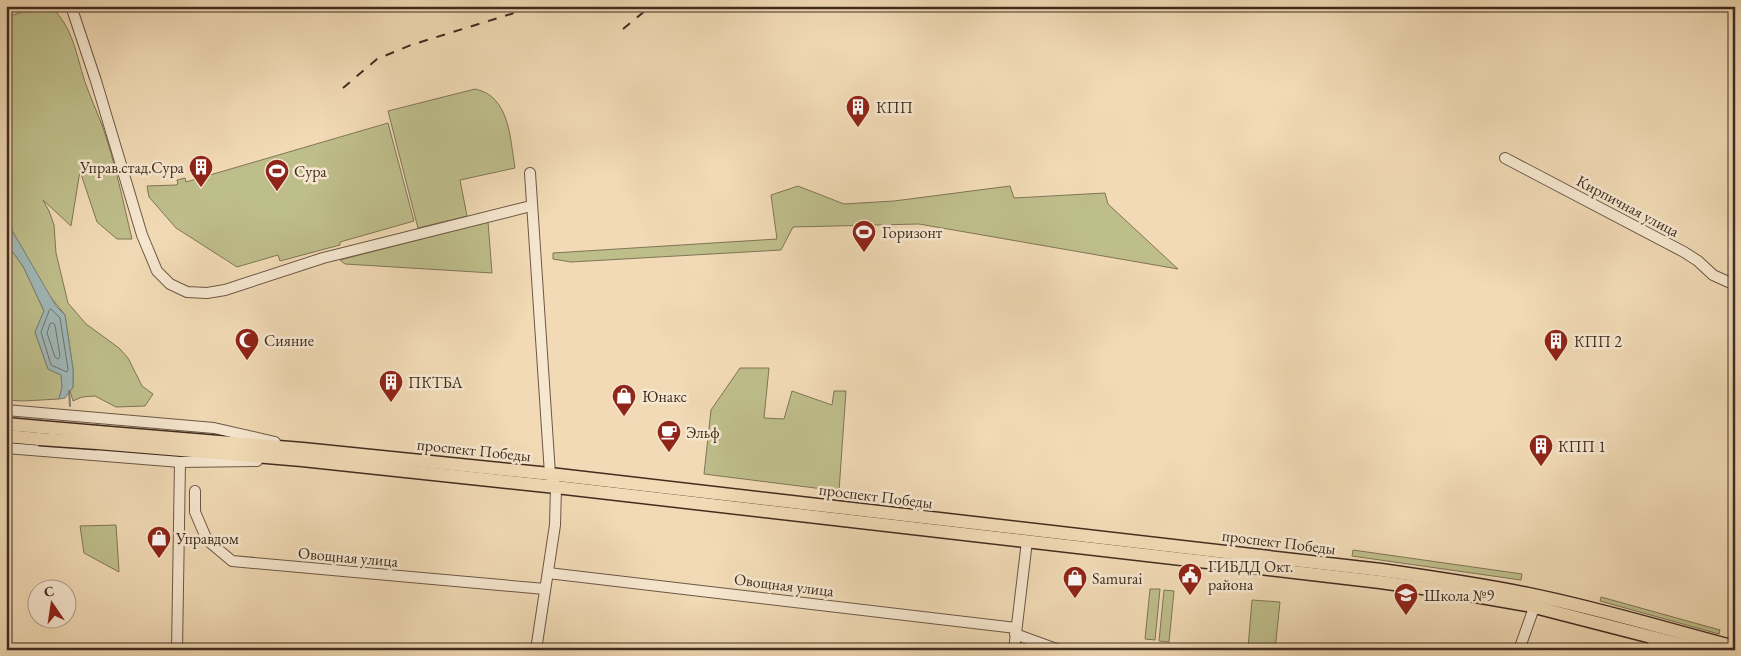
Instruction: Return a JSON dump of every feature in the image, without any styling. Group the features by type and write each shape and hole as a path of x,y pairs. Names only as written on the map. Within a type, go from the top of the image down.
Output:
{"main road":[{"name":"проспект Победы","path":"6,424 40,433 550,474 1381,570 1460,581 1536,602 1735,647"},
{"name":"проспект Победы","path":"6,436 40,433"},
{"name":"проспект Победы","path":"302,455 556,487 1380,582 1536,602 1653,644 1702,650"}],"street":[{"path":"71,6 96,81 142,235 157,271 170,284 187,292 207,293 225,290 323,258 531,206"},
{"name":"Кирпичная улица","path":"1505,158 1684,252 1713,274 1735,285"},
{"path":"530,173 550,474 556,487 555,525 536,650"},
{"path":"6,410 214,428 302,455"},
{"path":"46,451 49,414"},
{"path":"85,454 89,417"},
{"path":"6,448 180,462 302,455"},
{"path":"177,650 180,462"},
{"name":"Овощная улица","path":"195,491 195,512 206,540 232,561 545,589"},
{"path":"1014,650 1028,541"},
{"name":"Овощная улица","path":"548,573 1016,631 1059,650"},
{"path":"1519,650 1536,602"}],"green space":[{"path":"51,7 69,32 85,82 102,125 119,182 132,239 117,239 97,222 80,171 71,226 43,200 54,225 56,253 68,303 86,324 119,348 128,358 142,386 153,394 145,406 116,407 95,396 82,397 73,401 70,391 73,387 73,369 65,315 49,295 6,220 6,17 30,10"},
{"path":"475,89 487,93 502,109 509,132 515,168 460,180 467,216 418,228 388,111"},
{"name":"Сура","path":"388,123 414,221 340,242 340,245 280,261 278,255 237,267 176,228 149,197 147,186 176,185 178,184 177,180 185,178 186,182"},
{"path":"798,186 844,204 894,201 1010,186 1014,198 1105,193 1108,204 1178,269 919,224 793,227 781,250 571,262 553,259 553,253 777,239 771,195"},
{"path":"488,222 492,273 345,264 340,260"},
{"path":"6,242 24,268 44,311 35,332 48,369 61,375 62,387 59,399 6,400"},
{"path":"740,368 769,368 764,418 784,419 792,391 832,405 834,391 846,391 839,491 704,474 711,410"},
{"path":"116,525 119,572 84,553 80,526"},
{"path":"1353,550 1522,574 1521,580 1352,556"},
{"path":"1150,589 1160,589 1155,640 1145,639"},
{"path":"1164,590 1174,591 1169,642 1159,641"},
{"path":"1601,597 1720,630 1719,634 1600,601"},
{"path":"1252,600 1280,602 1275,650 1248,648"}],"water":[{"path":"6,220 56,306 65,315 73,369 73,387 65,398 59,399 62,387 61,375 48,369 35,332 44,311 24,268 6,242"}],"waterway":[{"path":"69,391 70,406"}],"railway":[{"path":"343,88 377,59 411,45 511,14 530,6"},
{"path":"623,29 651,6"}],"place":[{"name":"КПП","path":"858,128"},
{"name":"Управ.стад.Сура","path":"201,188"},
{"name":"Сура","path":"277,192"},
{"name":"Горизонт","path":"864,253"},
{"name":"Сияние","path":"247,361"},
{"name":"КПП 2","path":"1556,362"},
{"name":"ПКТБА","path":"391,403"},
{"name":"Юнакс","path":"624,417"},
{"name":"Эльф","path":"669,453"},
{"name":"КПП 1","path":"1541,467"},
{"name":"Управдом","path":"159,559"},
{"name":"ГИБДД Окт. района","path":"1190,596"},
{"name":"Samurai","path":"1075,599"},
{"name":"Школа №9","path":"1406,616"}]}
